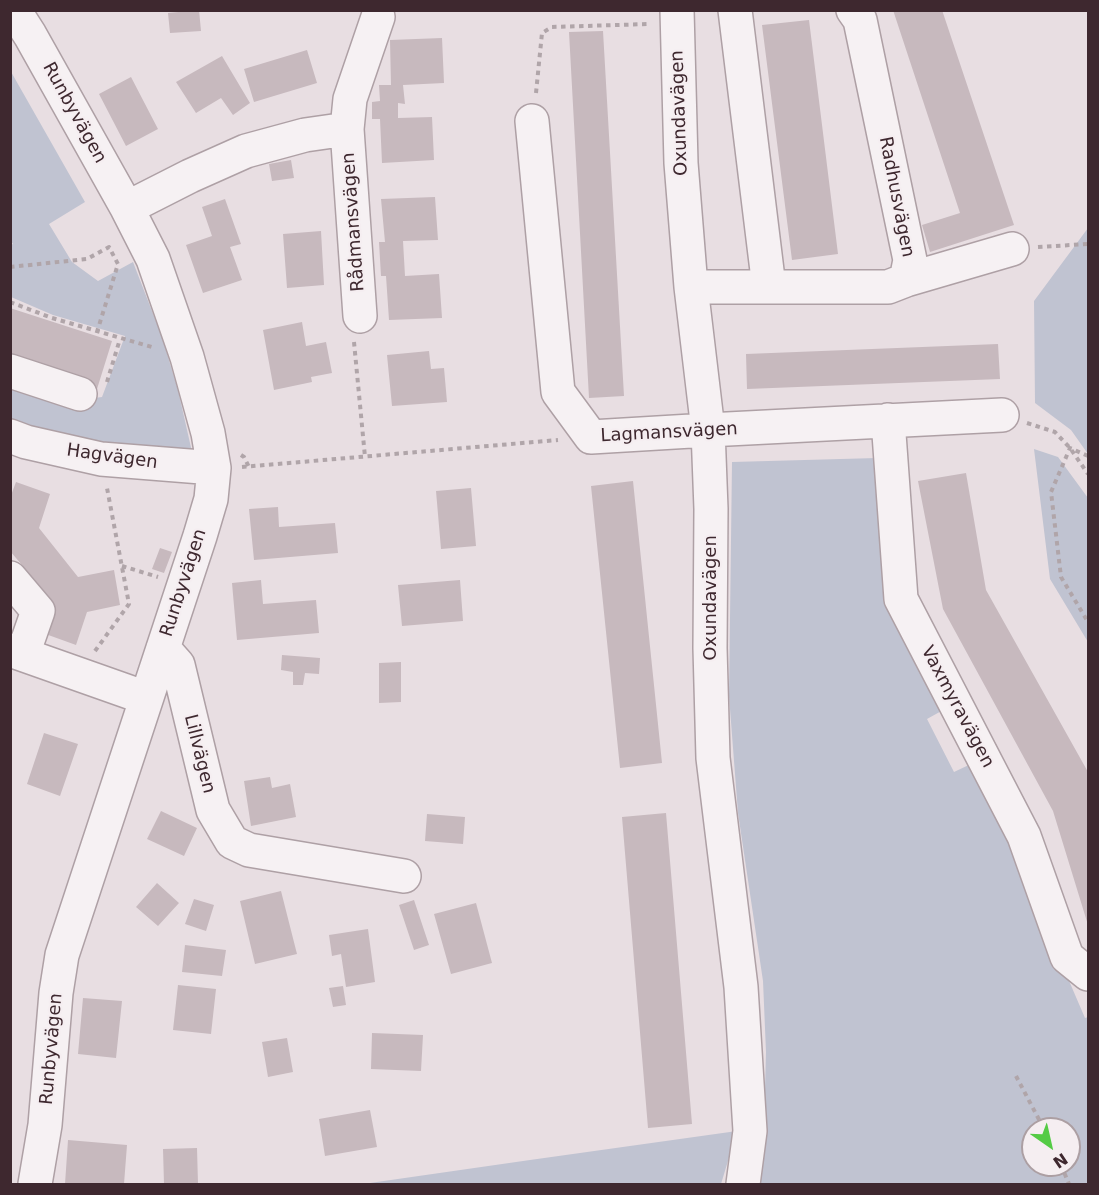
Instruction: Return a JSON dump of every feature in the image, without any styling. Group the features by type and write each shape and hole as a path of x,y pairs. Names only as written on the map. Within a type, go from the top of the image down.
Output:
{"street":[{"name":"Runbyvägen","path":"14,10 127,208 153,259 188,357 208,433 214,468 212,499 62,955 56,993 45,1125 35,1185"},
{"path":"735,10 769,287"},
{"name":"Radhusvägen","path":"691,288 888,287 906,280 910,260 860,20 853,10"},
{"name":"Rådmansvägen","path":"360,316 347,129 350,99 378,17"},
{"name":"Oxundavägen","path":"677,17 681,163 691,288 708,430 713,759 741,987 750,1131 743,1185"},
{"name":"Lagmansvägen","path":"532,121 558,392 591,437 1002,415"},
{"name":"Rådmansvägen","path":"127,208 246,151 305,135 347,129"},
{"path":"906,280 1012,249"},
{"path":"10,371 80,394"},
{"name":"Vaxmyravägen","path":"888,420 901,599 1024,836 1067,957 1089,974"},
{"name":"Hagvägen","path":"10,436 26,442 101,459 214,468"},
{"path":"10,578 38,611 17,652 146,698"},
{"name":"Lillvägen","path":"163,648 177,665 213,810 232,842 249,850 404,876"}],"path":[{"path":"532,121 542,33 552,27 677,17"},
{"path":"1012,249 1089,244"},
{"path":"10,267 87,259 109,247 118,264 97,332"},
{"path":"10,302 97,332 188,357"},
{"path":"360,316 353,329 365,457"},
{"path":"80,394 102,397 120,339"},
{"path":"1002,415 1055,432 1089,474"},
{"path":"214,468 591,437"},
{"path":"1070,448 1089,456"},
{"path":"1070,448 1051,492 1061,578 1089,622"},
{"path":"79,674 129,604 101,459"},
{"path":"122,566 184,586"},
{"path":"1016,1076 1038,1117"}],"shaded area":[{"path":"10,70 85,202 49,224 72,262 98,281 133,262 162,337 178,390 192,452 105,445 11,423 11,378 79,400 102,397 125,336 53,315 11,297 10,245 13,244 10,240"},
{"path":"1088,228 1088,454 1071,430 1035,403 1034,301"},
{"path":"1034,449 1058,457 1088,498 1088,642 1050,579"},
{"path":"877,458 945,709 927,719 954,772 973,763 1012,840 1039,911 1085,1018 1088,1017 1088,1184 759,1184 764,1125 766,1052 763,981 738,813 729,696 732,462"},
{"path":"737,1131 721,1184 363,1184 530,1160"}],"building":[{"path":"199,10 201,31 170,33 168,13"},
{"path":"893,10 942,10 1014,225 930,252 922,225 960,213"},
{"path":"809,20 838,254 792,260 762,25"},
{"path":"603,31 624,396 589,398 569,32"},
{"path":"442,38 444,83 403,85 405,104 398,103 398,118 432,117 434,160 382,163 380,119 372,119 372,102 380,101 379,85 391,85 390,40"},
{"path":"307,50 317,83 254,102 244,69"},
{"path":"222,56 250,103 233,115 221,98 196,113 176,82"},
{"path":"131,77 158,129 126,146 99,94"},
{"path":"291,160 294,178 272,181 269,164"},
{"path":"435,197 438,240 403,241 405,276 439,274 442,318 389,320 386,276 381,276 379,242 385,242 381,199"},
{"path":"225,199 241,244 230,247 242,280 203,293 186,245 212,236 202,207"},
{"path":"321,231 324,285 287,288 283,234"},
{"path":"10,308 112,341 97,389 10,362"},
{"path":"302,322 306,346 326,342 332,373 311,377 312,382 274,390 263,330"},
{"path":"998,344 1000,379 747,389 746,354"},
{"path":"429,351 431,369 444,368 447,402 392,406 387,355"},
{"path":"966,473 986,590 1088,772 1088,925 1053,811 943,609 918,481"},
{"path":"633,481 662,763 620,768 591,486"},
{"path":"16,482 50,494 39,528 78,577 114,570 120,605 87,612 76,645 40,632 52,600 10,551 10,498"},
{"path":"471,488 476,546 441,549 436,491"},
{"path":"278,507 279,527 335,523 338,553 254,560 249,509"},
{"path":"160,548 172,552 164,573 152,569"},
{"path":"261,580 263,604 316,600 319,633 237,640 232,583"},
{"path":"460,580 463,621 402,626 398,585"},
{"path":"282,655 320,658 319,674 305,673 303,685 293,685 293,672 281,670"},
{"path":"401,662 401,702 379,703 379,663"},
{"path":"44,733 78,744 60,796 27,784"},
{"path":"270,777 272,788 290,784 296,817 251,826 244,781"},
{"path":"161,811 197,828 184,856 147,839"},
{"path":"666,813 692,1124 648,1128 622,817"},
{"path":"427,814 465,817 463,844 425,841"},
{"path":"157,883 179,903 158,926 136,907"},
{"path":"281,891 297,954 255,964 240,901"},
{"path":"194,899 214,905 206,931 185,924"},
{"path":"414,900 429,945 414,950 399,905"},
{"path":"476,903 492,963 451,974 434,914"},
{"path":"368,929 375,982 346,987 341,954 332,956 329,935"},
{"path":"185,945 226,950 222,976 182,972"},
{"path":"178,985 216,989 211,1034 173,1030"},
{"path":"343,986 346,1005 333,1007 329,988"},
{"path":"83,998 122,1001 116,1058 78,1054"},
{"path":"372,1033 423,1035 421,1071 371,1069"},
{"path":"287,1038 293,1072 268,1077 262,1042"},
{"path":"370,1110 377,1147 325,1156 319,1119"},
{"path":"68,1140 127,1145 124,1184 65,1184"},
{"path":"197,1148 198,1184 164,1184 163,1149"}]}
